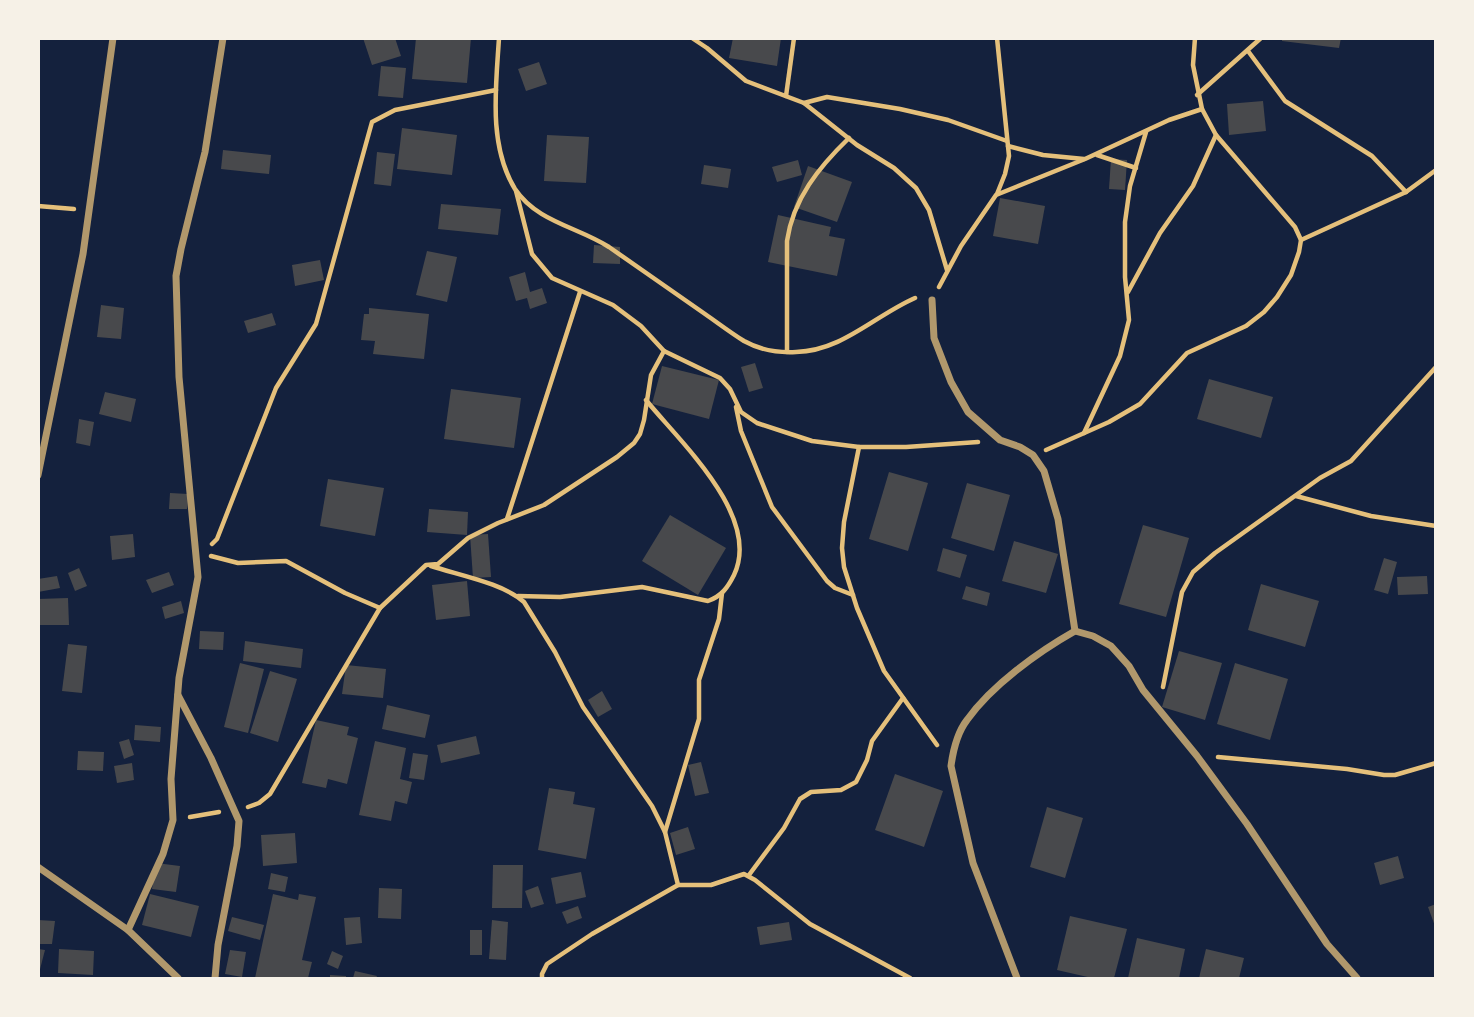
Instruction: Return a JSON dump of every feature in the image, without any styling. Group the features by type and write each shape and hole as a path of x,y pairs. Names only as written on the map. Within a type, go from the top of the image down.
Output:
{"street":[{"path":"38,475 83,254 113,38"},
{"path":"128,930 163,854 173,820 171,779 178,695 198,576 179,377 176,276 205,152 223,38"},
{"path":"933,300 934,338 958,396 968,412 1000,440 1033,455 1044,471 1058,519 1075,631"},
{"path":"1017,978 973,863 951,766 953,750 965,722 994,691 1045,648 1075,631 1093,636 1111,646 1129,666 1159,712 1197,755 1292,889 1327,944 1357,978"},
{"path":"178,695 239,821 237,846 218,944 215,978"},
{"path":"38,867 128,930 178,978"}],"path":[{"path":"499,38 496,126 501,157 516,189 532,254 552,278 613,305 641,326 664,351 720,378 730,389 741,431 772,507 827,581 854,596"},
{"path":"692,38 746,81 804,103 894,168 916,188 929,210 947,270"},
{"path":"786,96 794,38"},
{"path":"933,300 947,270 996,195 1005,174 1009,156 997,38"},
{"path":"1033,455 1109,422 1140,404 1187,353 1246,326 1264,312 1278,298 1291,275 1301,240 1295,228 1216,135 1202,109 1193,65 1195,38"},
{"path":"1198,95 1261,38"},
{"path":"1248,51 1284,101 1372,156 1406,192"},
{"path":"380,608 345,593 286,561 238,563 204,554 218,538 275,388 316,324 372,122 395,110 496,90"},
{"path":"804,103 827,97 900,109 948,120 1007,144 1044,155 1085,159"},
{"path":"996,195 1202,109"},
{"path":"1083,434 1120,356 1129,320 1125,222 1130,186 1146,131"},
{"path":"1127,294 1160,233 1193,186 1216,135"},
{"path":"787,352 787,253 790,224 802,197 820,168 849,138"},
{"path":"1096,154 1136,168"},
{"path":"1301,240 1406,192 1436,170"},
{"path":"516,189 532,208 605,245 745,341 763,349 813,351 856,334 901,304 938,288"},
{"path":"38,206 88,210"},
{"path":"507,520 580,292"},
{"path":"173,820 235,810 259,803 270,794 380,608 426,565 438,564 468,538 544,505 634,443 642,427 651,375 664,351"},
{"path":"1159,712 1182,592 1193,572 1320,478 1351,461 1436,367"},
{"path":"426,565 497,587 518,597 560,597 642,587 708,601 717,598 727,588 737,568 740,543 734,524 708,473 646,399"},
{"path":"735,402 741,412 758,423 812,441 859,447 906,447 1000,440"},
{"path":"859,447 844,522 844,567 884,671 951,766"},
{"path":"1296,496 1371,516 1436,526"},
{"path":"665,832 699,719 699,680 719,619 722,593"},
{"path":"518,597 555,652 583,707 652,806 665,832 678,885"},
{"path":"749,875 779,835 800,799 806,794 841,790 856,782 867,760 872,741 903,698"},
{"path":"1197,755 1384,775 1395,775 1436,763"},
{"path":"542,978 547,964 592,934 678,885 711,885 740,874 749,875 810,924 911,978"}],"building":[{"path":"363,38 395,38 401,56 372,65"},
{"path":"416,38 471,38 467,83 412,79"},
{"path":"733,38 781,38 777,66 729,58"},
{"path":"1282,38 1341,38 1339,48 1282,41"},
{"path":"539,62 547,84 526,91 518,69"},
{"path":"381,66 406,68 403,98 378,96"},
{"path":"1263,101 1266,131 1229,135 1227,104"},
{"path":"402,128 457,135 452,175 397,169"},
{"path":"547,135 589,137 586,183 544,181"},
{"path":"223,150 271,155 269,174 221,169"},
{"path":"377,152 395,154 391,186 374,184"},
{"path":"1111,159 1127,160 1125,190 1109,189"},
{"path":"798,160 802,175 777,182 772,167"},
{"path":"704,165 731,169 728,188 701,184"},
{"path":"808,166 852,182 837,222 794,207"},
{"path":"1000,198 1045,206 1038,244 993,236"},
{"path":"441,204 501,209 498,235 438,229"},
{"path":"778,215 831,227 829,236 845,239 837,276 768,262"},
{"path":"594,245 620,247 620,264 593,263"},
{"path":"427,251 457,257 447,302 416,295"},
{"path":"320,260 324,280 295,286 292,265"},
{"path":"525,272 530,292 542,288 547,303 530,309 527,298 516,301 509,277"},
{"path":"101,305 124,308 121,339 97,337"},
{"path":"369,308 429,314 424,359 373,354 375,341 361,340 364,314 369,314"},
{"path":"272,313 276,325 248,333 244,321"},
{"path":"755,363 763,388 749,392 741,367"},
{"path":"662,366 719,380 709,419 652,404"},
{"path":"1209,379 1273,397 1261,438 1197,419"},
{"path":"451,389 521,398 514,448 444,439"},
{"path":"105,392 136,399 131,422 99,414"},
{"path":"79,419 94,422 90,446 76,443"},
{"path":"889,472 928,483 908,551 869,539"},
{"path":"328,479 384,488 375,536 320,526"},
{"path":"967,483 1010,495 994,551 951,538"},
{"path":"170,493 188,494 187,509 169,509"},
{"path":"429,509 468,512 467,535 427,532"},
{"path":"670,515 726,548 698,595 642,561"},
{"path":"1143,525 1189,538 1166,617 1119,604"},
{"path":"133,534 135,557 112,560 110,536"},
{"path":"488,534 491,577 473,578 470,535"},
{"path":"1014,541 1058,554 1046,593 1002,581"},
{"path":"943,548 967,555 960,578 937,571"},
{"path":"1384,558 1397,562 1388,594 1374,590"},
{"path":"79,568 87,586 75,591 68,573"},
{"path":"169,572 174,585 152,593 146,580"},
{"path":"57,576 60,588 38,592 38,579"},
{"path":"1427,576 1428,594 1398,595 1397,577"},
{"path":"467,581 470,616 436,620 432,585"},
{"path":"1261,584 1319,601 1305,647 1248,630"},
{"path":"966,586 990,593 987,606 962,599"},
{"path":"68,598 69,625 38,625 38,599"},
{"path":"181,601 184,613 165,619 162,607"},
{"path":"200,631 224,632 223,650 199,649"},
{"path":"245,641 303,649 301,668 243,661"},
{"path":"68,644 87,646 82,693 62,691"},
{"path":"1179,651 1222,663 1205,720 1162,707"},
{"path":"240,663 264,669 248,733 224,727"},
{"path":"1235,663 1288,679 1270,740 1217,724"},
{"path":"346,665 386,669 383,698 342,694"},
{"path":"270,671 297,679 278,742 250,733"},
{"path":"602,691 612,709 598,717 588,700"},
{"path":"387,705 430,715 425,738 382,729"},
{"path":"316,720 349,727 347,735 358,738 347,784 328,779 326,788 302,783"},
{"path":"135,725 161,727 160,742 134,740"},
{"path":"476,736 480,754 441,763 437,745"},
{"path":"129,739 134,755 124,759 119,742"},
{"path":"375,741 406,748 400,779 412,782 407,804 395,801 391,821 359,815"},
{"path":"78,751 104,752 103,771 77,770"},
{"path":"413,753 428,755 424,780 409,778"},
{"path":"701,762 709,793 695,796 688,765"},
{"path":"132,763 134,780 117,783 114,766"},
{"path":"895,774 943,791 924,847 875,830"},
{"path":"549,788 575,792 573,804 595,808 586,859 538,850"},
{"path":"1047,807 1083,818 1065,878 1030,867"},
{"path":"688,827 695,849 676,855 670,833"},
{"path":"295,833 297,863 263,866 261,835"},
{"path":"1398,856 1404,878 1380,885 1374,863"},
{"path":"156,863 180,866 176,892 152,889"},
{"path":"493,865 523,865 522,908 492,908"},
{"path":"581,872 586,897 556,904 551,878"},
{"path":"271,873 288,877 285,892 268,889"},
{"path":"538,886 544,904 531,908 525,891"},
{"path":"379,888 402,889 401,919 378,918"},
{"path":"150,894 199,906 191,937 142,925"},
{"path":"273,894 298,900 299,894 316,897 302,960 312,962 308,978 255,978"},
{"path":"1436,904 1436,926 1435,926 1428,907"},
{"path":"578,906 582,918 567,924 562,912"},
{"path":"1070,916 1127,929 1114,978 1092,978 1057,970"},
{"path":"232,917 264,925 260,940 228,931"},
{"path":"360,917 362,943 346,945 344,918"},
{"path":"38,920 55,921 52,944 38,944"},
{"path":"492,920 508,922 506,960 489,959"},
{"path":"789,922 792,940 760,945 757,927"},
{"path":"470,930 482,930 482,955 470,955"},
{"path":"1137,938 1185,949 1179,978 1128,978"},
{"path":"38,949 45,950 39,973 38,973"},
{"path":"59,949 94,951 93,975 58,973"},
{"path":"1206,949 1244,958 1239,978 1199,978"},
{"path":"230,950 246,952 242,977 225,974"},
{"path":"332,951 343,956 338,969 327,964"},
{"path":"355,971 377,976 353,978"},
{"path":"330,975 346,976 346,978 330,978"}]}
